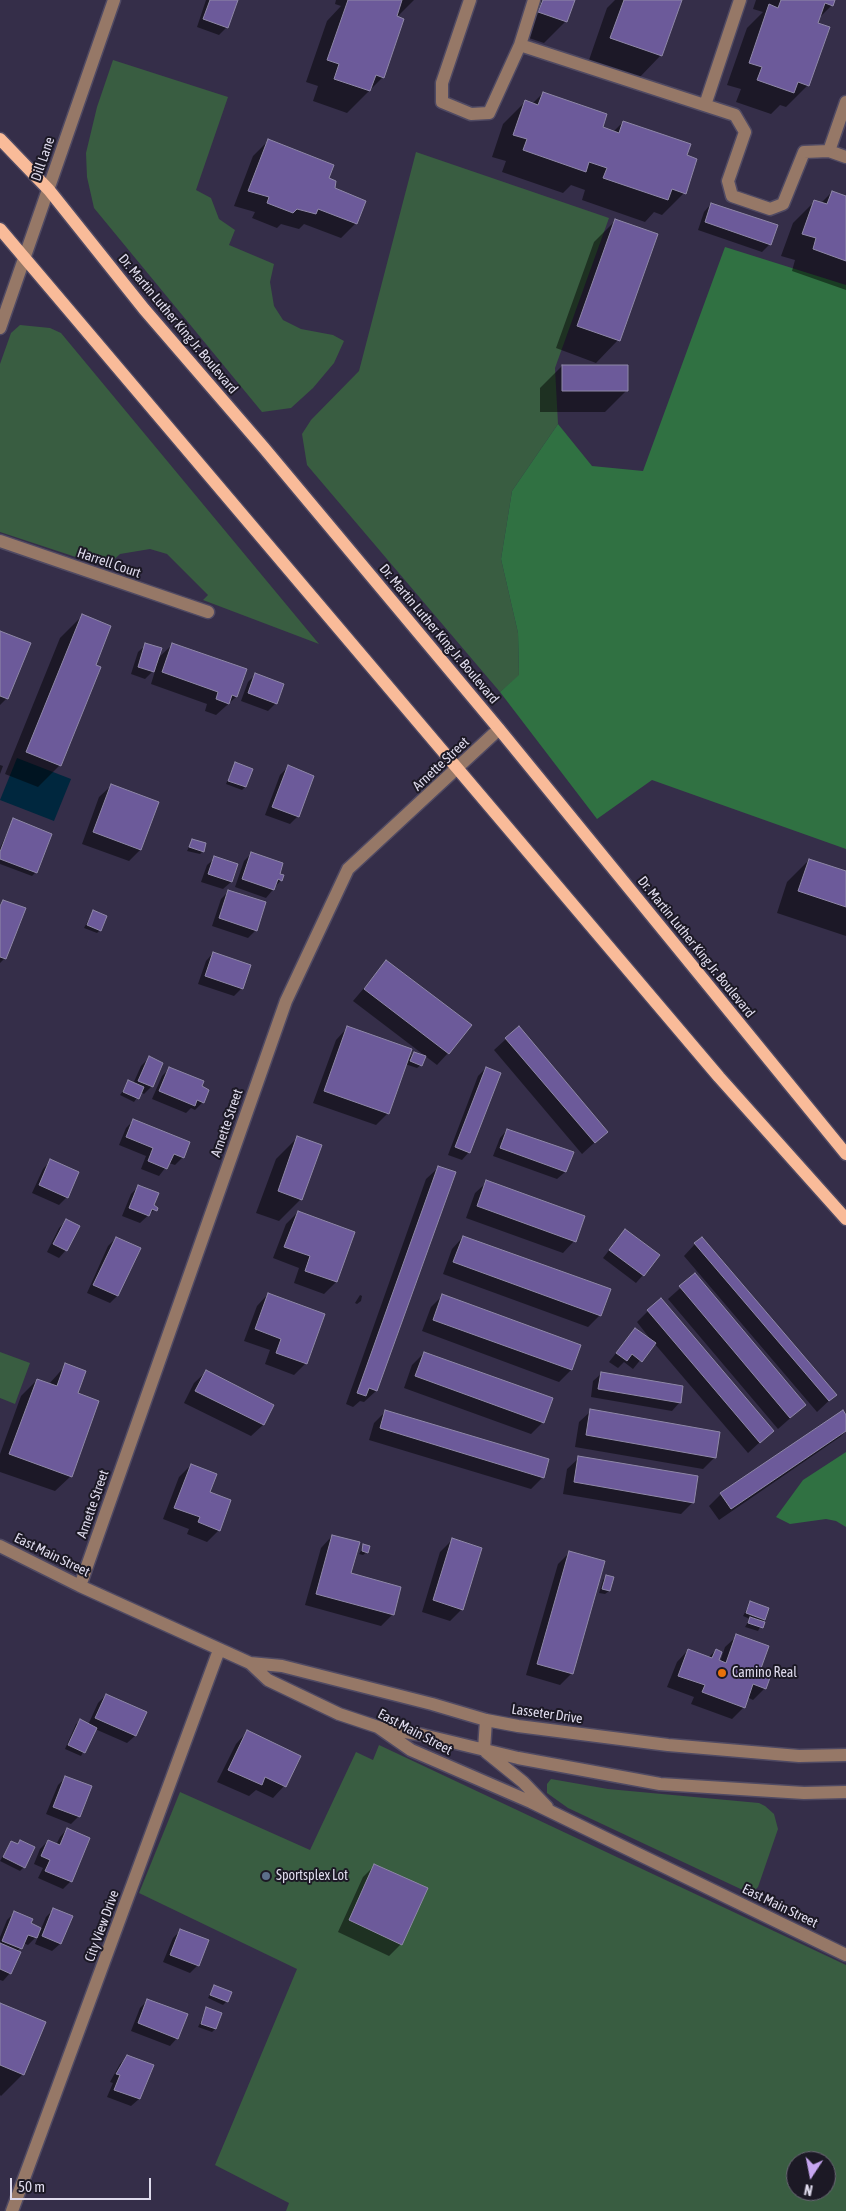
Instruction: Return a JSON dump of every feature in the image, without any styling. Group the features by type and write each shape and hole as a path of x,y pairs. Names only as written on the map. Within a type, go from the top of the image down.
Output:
{"main road":[{"name":"Dr. Martin Luther King Jr. Boulevard","path":"0,139 49,190 144,309 499,729 846,1154"},
{"path":"0,229 719,1077 846,1219"}],"street":[{"name":"Dill Lane","path":"0,328 114,0"},
{"path":"470,0 442,83 442,102 471,114 489,113 520,45 534,0"},
{"path":"705,105 740,0"},
{"path":"520,45 735,115 745,132 728,181 732,196 770,209 783,204 804,152 829,152 846,157"},
{"path":"829,152 846,102"},
{"name":"Harrell Court","path":"0,541 208,612"},
{"name":"Arnette Street","path":"80,1586 286,1001 348,869 458,770 499,729"},
{"name":"East Main Street","path":"0,1546 80,1586 250,1663 268,1680 339,1714 378,1727 411,1750 554,1813 846,1954"},
{"name":"City View Drive","path":"12,2211 219,1650"},
{"name":"Lasseter Drive","path":"250,1663 282,1666 486,1720 668,1746 799,1756 846,1755"},
{"path":"484,1750 486,1720"},
{"path":"378,1727 423,1735 484,1750 660,1784 804,1792 846,1792"},
{"path":"484,1750 523,1782 554,1813"}],"green space":[{"path":"113,60 228,97 196,190 211,198 219,219 235,230 229,245 274,264 270,282 274,306 283,320 301,329 333,335 344,341 334,363 313,388 291,408 262,412 94,208 87,177 86,153 97,107"},
{"path":"416,152 609,218 555,368 558,424 512,491 501,559 518,633 519,676 500,692 307,465 302,434 311,420 359,371"},
{"path":"725,247 846,285 846,849 652,780 597,819 500,692 519,675 518,633 501,559 512,491 558,424 592,466 643,471"},
{"path":"20,325 50,328 61,333 319,644 203,600 208,595 167,554 150,549 120,554 106,567 0,532 0,364 11,333"},
{"path":"0,1352 30,1363 15,1404 0,1398"},
{"path":"846,1452 846,1527 836,1521 826,1519 790,1524 776,1517 803,1480"},
{"path":"379,1745 846,1965 846,2211 286,2211 289,2203 215,2165 297,1969 139,1893 180,1792 310,1850 356,1752 373,1760"},
{"path":"551,1779 608,1789 759,1803 765,1806 774,1814 778,1829 758,1887 754,1891 747,1892 568,1808 547,1793 547,1784"}],"water":[{"path":"17,758 71,779 54,821 0,800"}],"building":[{"path":"210,0 238,0 228,28 203,19"},
{"path":"348,0 402,0 397,16 404,19 384,78 376,75 370,91 334,79 339,64 327,60"},
{"path":"543,0 575,0 567,22 538,12"},
{"path":"624,0 682,0 662,56 610,38"},
{"path":"781,0 835,0 833,6 825,3 818,23 830,27 809,86 798,82 794,93 757,80 762,67 749,63 769,4 778,8"},
{"path":"543,92 607,114 603,127 619,133 623,121 691,144 687,155 697,159 686,194 672,189 668,200 603,178 607,168 589,162 586,172 523,150 527,139 513,135 525,100 538,105"},
{"path":"268,139 334,165 329,178 336,181 335,188 366,201 357,224 318,209 316,214 297,209 293,213 267,203 269,197 248,191"},
{"path":"832,191 846,196 846,261 813,249 816,238 802,234 814,200 827,204"},
{"path":"711,203 778,225 771,245 705,222"},
{"path":"615,219 658,234 620,341 577,326"},
{"path":"562,365 628,365 628,391 562,391"},
{"path":"82,614 111,626 96,665 101,667 61,766 26,752"},
{"path":"0,631 31,643 8,699 0,696"},
{"path":"145,643 162,648 154,672 138,667"},
{"path":"172,643 247,669 237,697 232,695 229,704 216,699 218,692 162,672"},
{"path":"255,673 284,684 277,704 248,693"},
{"path":"235,762 253,769 246,787 228,781"},
{"path":"288,765 314,776 299,817 272,807"},
{"path":"111,784 159,802 141,850 93,832"},
{"path":"13,818 52,834 37,873 0,859 0,852"},
{"path":"192,839 206,843 204,852 189,847"},
{"path":"251,852 283,863 280,874 284,875 282,881 278,879 274,890 242,879"},
{"path":"214,856 238,864 232,882 208,874"},
{"path":"809,859 846,871 846,907 798,891"},
{"path":"228,890 266,902 257,931 219,918"},
{"path":"3,900 26,908 6,959 0,957 0,906"},
{"path":"93,910 107,916 101,931 87,925"},
{"path":"213,952 251,965 243,989 205,976"},
{"path":"386,960 472,1025 449,1054 364,989"},
{"path":"347,1026 412,1049 389,1114 324,1091"},
{"path":"519,1026 608,1132 595,1143 505,1038"},
{"path":"414,1052 426,1056 422,1066 410,1061"},
{"path":"149,1056 163,1063 153,1087 138,1081"},
{"path":"169,1067 204,1081 202,1086 209,1090 204,1103 197,1100 195,1106 159,1091"},
{"path":"486,1067 501,1073 470,1153 455,1147"},
{"path":"128,1080 144,1087 139,1099 123,1092"},
{"path":"133,1119 190,1142 184,1158 174,1154 167,1169 148,1161 153,1148 126,1137"},
{"path":"507,1129 574,1152 566,1172 500,1148"},
{"path":"297,1136 322,1145 302,1200 278,1191"},
{"path":"50,1159 79,1172 68,1198 39,1185"},
{"path":"438,1166 456,1172 377,1391 369,1388 366,1396 357,1393"},
{"path":"486,1180 585,1216 576,1242 477,1206"},
{"path":"138,1185 159,1193 154,1205 158,1208 157,1211 152,1209 149,1216 129,1208"},
{"path":"298,1211 355,1232 337,1282 305,1271 310,1256 284,1247"},
{"path":"66,1219 80,1226 67,1251 53,1244"},
{"path":"625,1229 660,1255 644,1276 609,1250"},
{"path":"463,1236 611,1289 601,1316 453,1262"},
{"path":"116,1237 141,1248 118,1296 93,1285"},
{"path":"702,1237 837,1395 829,1401 694,1243"},
{"path":"695,1273 806,1405 790,1418 679,1286"},
{"path":"268,1293 325,1314 307,1364 276,1353 281,1339 255,1329"},
{"path":"442,1294 581,1345 572,1370 433,1320"},
{"path":"661,1298 774,1431 760,1443 647,1310"},
{"path":"635,1328 656,1343 642,1362 632,1354 627,1361 616,1353"},
{"path":"424,1352 553,1398 544,1423 415,1376"},
{"path":"65,1363 86,1371 78,1393 99,1401 72,1477 9,1454 37,1379 57,1386"},
{"path":"206,1370 274,1405 264,1425 195,1391"},
{"path":"601,1372 683,1386 681,1403 598,1389"},
{"path":"590,1409 720,1432 716,1458 586,1435"},
{"path":"385,1410 549,1459 544,1478 380,1428"},
{"path":"843,1410 846,1415 846,1431 731,1509 720,1493"},
{"path":"578,1456 698,1476 694,1503 574,1482"},
{"path":"191,1464 217,1474 210,1492 231,1500 220,1531 198,1522 200,1517 174,1508"},
{"path":"332,1535 360,1542 351,1573 401,1587 394,1615 316,1594"},
{"path":"452,1538 482,1548 463,1610 433,1600"},
{"path":"363,1544 370,1546 368,1553 362,1551"},
{"path":"569,1551 605,1561 573,1674 537,1664"},
{"path":"606,1575 614,1577 610,1591 602,1589"},
{"path":"750,1601 769,1608 765,1620 746,1613"},
{"path":"750,1617 765,1622 763,1628 748,1623"},
{"name":"Camino Real","path":"736,1634 769,1646 760,1671 771,1675 766,1689 753,1684 745,1708 702,1692 705,1685 678,1676 688,1649 712,1658 716,1649 722,1652 719,1660 726,1663"},
{"path":"106,1694 147,1712 136,1736 95,1718"},
{"path":"80,1719 97,1728 85,1753 68,1745"},
{"path":"247,1730 301,1756 286,1787 265,1777 262,1785 228,1770"},
{"path":"65,1776 92,1786 80,1817 53,1807"},
{"path":"67,1828 90,1838 72,1882 45,1871 50,1860 41,1856 48,1840 60,1845"},
{"path":"20,1840 35,1847 25,1868 3,1857 11,1841 18,1844"},
{"path":"374,1864 428,1888 402,1945 349,1920"},
{"path":"53,1908 73,1916 61,1944 42,1936"},
{"path":"14,1911 33,1919 31,1923 41,1928 37,1938 28,1935 22,1949 2,1941"},
{"path":"180,1929 209,1940 199,1966 170,1955"},
{"path":"0,1943 21,1952 11,1974 0,1969"},
{"path":"214,1985 232,1992 228,2002 210,1995"},
{"path":"147,1999 188,2014 178,2039 138,2023"},
{"path":"0,2003 46,2022 24,2075 0,2065"},
{"path":"206,2007 222,2013 216,2029 201,2024"},
{"path":"127,2055 154,2065 140,2099 114,2090 120,2075 116,2074"}],"place":[{"name":"Camino Real","path":"722,1673"},
{"name":"Sportsplex Lot","path":"266,1876"}]}
